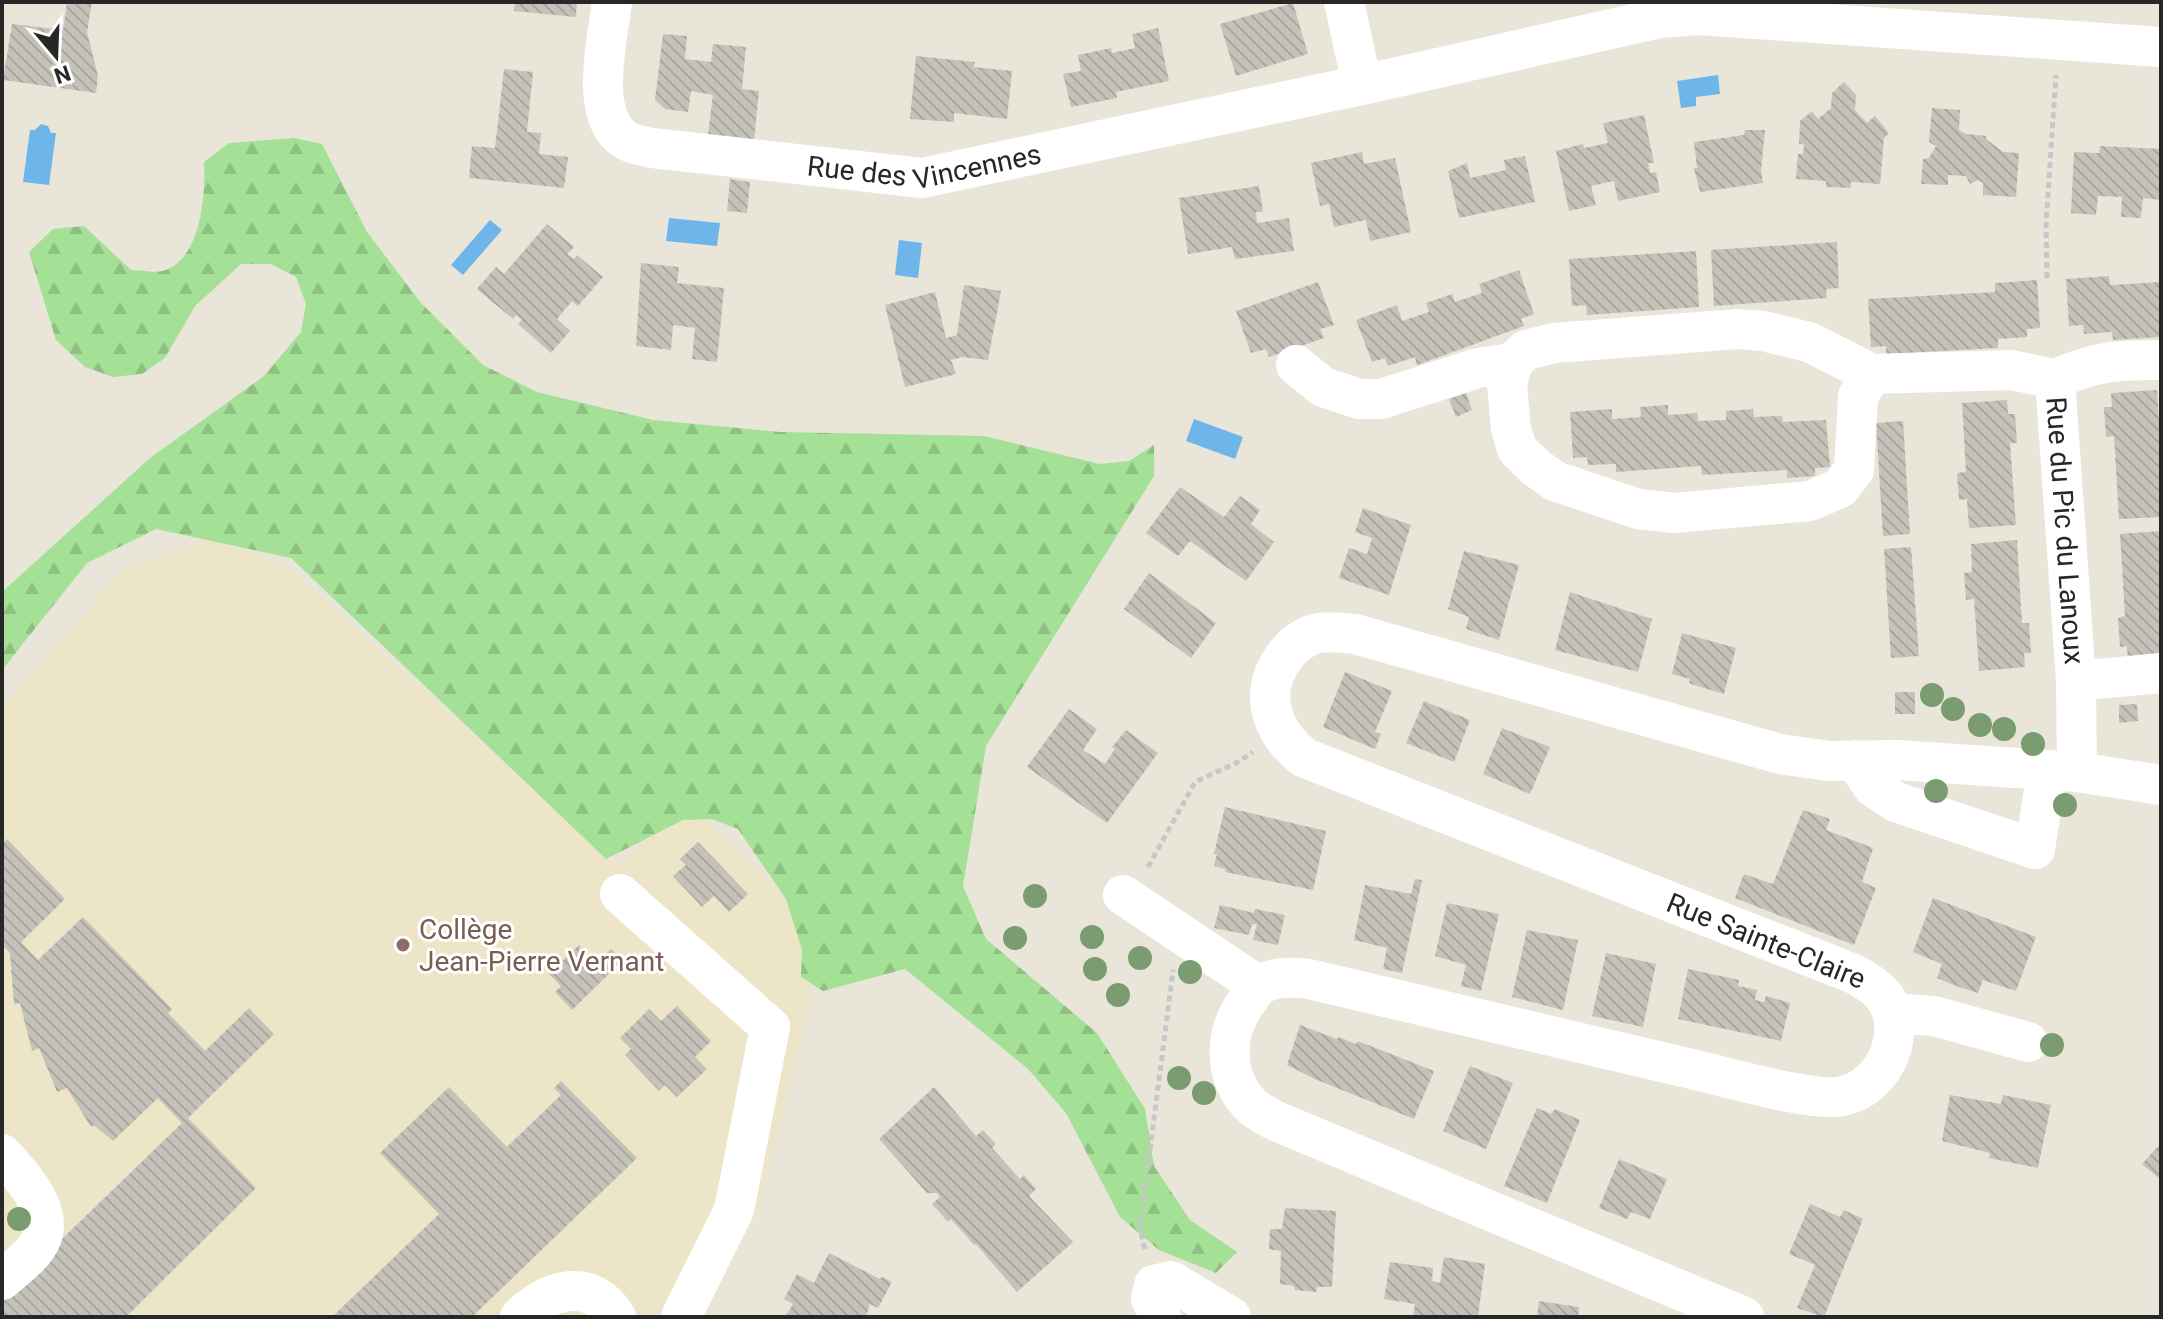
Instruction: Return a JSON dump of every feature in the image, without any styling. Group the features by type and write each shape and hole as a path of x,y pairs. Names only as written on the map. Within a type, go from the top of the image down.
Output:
{"street":[{"name":"Rue des Vincennes","path":"612,2 602,86 605,110 626,141 652,148 922,178 1660,18 1686,16 2161,47"},
{"path":"1344,2 1362,85"},
{"name":"Rue du Pic du Lanoux","path":"1296,365 1323,387 1359,399 1381,399 1478,368 1512,363 1526,350 1554,343 1738,329 1763,331 1809,342 1872,374 2011,370 2055,379 2076,681 2062,771 2035,849 1896,802 1873,787 1855,760"},
{"path":"2055,379 2089,365 2120,360 2161,360"},
{"path":"1512,363 1507,386 1511,429 1517,449 1535,467 1555,481 1638,509 1674,513 1810,501 1840,488 1854,470 1858,396 1872,374"},
{"path":"1280,734 1272,716 1272,677 1294,645 1312,635 1333,632 1355,634 1780,754 1829,761 1896,760 2062,771 2161,785"},
{"path":"2076,681 2161,673"},
{"name":"Rue Sainte-Claire","path":"1259,986 1277,978 1309,979 1826,1098 1843,1096 1860,1089 1878,1074 1891,1055 1895,1036 1893,1013 1886,997 1854,974 1305,758 1280,734"},
{"path":"620,894 770,1027 734,1210 681,1317"},
{"path":"1123,895 1259,986 1243,1005 1233,1024 1229,1042 1234,1079 1253,1107 1276,1121 1744,1317"},
{"path":"1893,1013 1934,1016 2028,1042"},
{"path":"2,1154 30,1185 44,1222 38,1244 2,1280"},
{"path":"1158,1301 1171,1281 1231,1317"},
{"path":"520,1317 531,1306 559,1291 590,1294 608,1305 616,1317"}],"path":[{"path":"2047,278 2046,224 2058,39"},
{"path":"1123,895 1147,869 1195,782 1236,763 1280,734"},
{"path":"1158,1301 1140,1229 1174,960 1184,937"}],"shaded area":[{"name":"Collège Jean-Pierre Vernant","path":"221,536 291,571 617,866 686,799 795,909 814,982 760,1206 705,1317 2,1317 2,709 123,569"}],"green space":[{"path":"294,138 322,144 367,232 421,303 483,365 537,392 653,420 780,432 984,436 1100,464 1129,461 1154,445 1154,476 986,746 963,886 986,939 1097,1033 1145,1109 1154,1166 1190,1220 1237,1252 1216,1273 1159,1250 1120,1217 1066,1113 1028,1069 905,969 823,991 801,977 802,950 786,899 738,829 712,819 683,820 606,859 291,558 156,529 87,563 2,670 2,592 150,458 264,376 301,332 306,304 296,277 271,264 241,264 195,306 165,358 142,374 113,377 85,367 56,340 29,252 53,229 84,226 131,270 162,271 175,265 193,241 202,208 204,162 229,143"}],"water":[{"path":"1718,75 1720,94 1696,97 1696,106 1681,108 1677,81"},
{"path":"41,124 48,126 51,133 56,133 49,185 23,182 30,130"},
{"path":"669,218 720,223 717,246 666,241"},
{"path":"490,220 502,230 463,275 451,265"},
{"path":"899,240 922,243 918,278 895,275"},
{"path":"1194,419 1243,437 1235,459 1186,441"}],"building":[{"path":"67,2 92,2 87,32 98,76 96,93 3,80 12,24 63,30"},
{"path":"515,2 577,2 576,17 514,11"},
{"path":"1293,3 1308,54 1236,76 1220,24"},
{"path":"1158,28 1169,81 1116,92 1117,98 1071,107 1063,74 1081,71 1078,55 1111,48 1112,53 1135,48 1132,34"},
{"path":"663,34 687,36 685,59 711,62 713,44 746,47 742,89 759,91 754,141 708,135 713,95 691,91 688,112 665,109 655,100"},
{"path":"916,56 975,62 974,67 1012,71 1007,119 954,113 954,122 910,119"},
{"path":"504,69 533,72 527,132 541,133 539,154 568,157 564,188 469,178 472,146 495,148"},
{"path":"1844,82 1856,95 1855,110 1867,123 1875,116 1889,133 1884,138 1880,184 1851,182 1850,188 1826,187 1826,181 1796,179 1798,154 1803,154 1804,144 1799,144 1800,121 1812,111 1818,119 1831,108 1832,93"},
{"path":"1932,108 1960,110 1959,130 1986,136 2003,152 2019,153 2016,197 1983,195 1983,183 1978,180 1970,184 1966,176 1948,175 1948,185 1921,184 1923,159 1929,158 1936,146 1929,142"},
{"path":"1644,115 1654,163 1648,163 1650,173 1656,172 1660,192 1618,201 1614,181 1591,186 1596,205 1569,211 1556,151 1583,144 1584,148 1608,143 1603,123"},
{"path":"1745,130 1765,130 1761,171 1763,183 1700,192 1694,168 1697,168 1694,142 1744,135"},
{"path":"2100,146 2161,149 2161,200 2143,198 2141,218 2121,217 2122,197 2098,196 2096,215 2071,213 2074,152 2099,153"},
{"path":"1362,152 1364,164 1395,158 1411,232 1370,241 1366,220 1334,227 1329,204 1320,206 1311,163"},
{"path":"1525,156 1535,202 1459,218 1448,171 1467,163 1470,178 1506,170 1504,160"},
{"path":"730,179 750,182 747,213 727,211"},
{"path":"1259,186 1263,212 1256,212 1257,223 1289,218 1294,251 1235,259 1232,247 1188,254 1179,198"},
{"path":"547,224 574,247 567,254 574,259 577,255 603,277 578,306 572,301 557,319 570,331 551,353 518,324 522,320 516,315 513,319 477,289 496,267 504,274"},
{"path":"1837,242 1839,288 1826,289 1827,298 1714,306 1711,250"},
{"path":"1696,251 1699,307 1587,315 1586,305 1572,306 1569,259"},
{"path":"641,263 679,267 677,283 724,288 717,362 692,359 695,328 673,325 671,350 636,346"},
{"path":"1519,270 1534,314 1521,319 1524,326 1417,365 1415,357 1388,366 1385,358 1372,362 1356,320 1397,305 1402,321 1429,312 1426,303 1452,294 1455,302 1482,293 1479,284"},
{"path":"2109,276 2110,285 2161,282 2161,337 2113,340 2112,332 2084,334 2083,325 2069,326 2066,279"},
{"path":"2037,280 2040,328 2027,329 2027,337 1998,339 1998,348 1886,354 1886,346 1871,347 1868,299 1995,292 1995,283"},
{"path":"1318,282 1334,325 1320,329 1324,338 1269,357 1266,349 1251,353 1236,311"},
{"path":"964,285 1001,291 988,360 962,357 951,360 956,374 905,387 885,305 935,292 946,338 957,335"},
{"path":"2157,390 2161,517 2119,519 2114,436 2106,437 2104,407 2112,407 2111,393"},
{"path":"1466,393 1472,410 1456,417 1449,399"},
{"path":"2007,400 2008,414 2015,414 2017,443 2010,443 2016,525 1969,528 1967,499 1959,500 1957,473 1966,472 1962,403"},
{"path":"1668,405 1668,415 1697,413 1698,421 1726,420 1726,411 1753,409 1754,417 1782,416 1783,422 1826,420 1830,467 1815,468 1815,476 1787,478 1787,470 1702,475 1701,466 1616,472 1616,464 1588,465 1587,457 1573,458 1570,412 1612,409 1612,419 1641,417 1640,407"},
{"path":"1903,421 1910,534 1883,536 1876,423"},
{"path":"1180,487 1224,517 1240,496 1260,510 1251,524 1274,542 1246,581 1190,541 1178,556 1146,533"},
{"path":"1363,508 1411,525 1389,595 1339,578 1349,548 1367,554 1372,538 1355,532"},
{"path":"2161,531 2161,658 2128,661 2127,646 2120,647 2118,618 2125,616 2120,534"},
{"path":"2017,540 2022,623 2029,623 2031,653 2024,653 2025,667 1979,671 1974,599 1966,600 1964,573 1972,572 1971,544"},
{"path":"1911,547 1919,656 1891,658 1884,549"},
{"path":"1464,551 1519,565 1499,640 1466,629 1469,617 1448,609"},
{"path":"1149,573 1216,623 1191,658 1124,609"},
{"path":"1570,592 1652,619 1638,672 1555,650"},
{"path":"1682,633 1736,648 1724,694 1672,674"},
{"path":"1345,672 1392,691 1375,732 1381,734 1375,749 1323,727"},
{"path":"1895,692 1915,692 1915,714 1895,714"},
{"path":"1424,701 1470,720 1454,762 1406,743"},
{"path":"2137,704 2138,721 2119,723 2119,705"},
{"path":"1069,709 1097,729 1083,750 1105,764 1115,749 1112,747 1126,730 1158,753 1107,823 1027,767"},
{"path":"1502,728 1550,747 1530,794 1483,774"},
{"path":"1225,807 1326,831 1313,890 1225,872 1226,869 1214,866"},
{"path":"1803,810 1830,819 1826,830 1873,848 1862,882 1876,888 1854,945 1735,898 1744,874 1773,884"},
{"path":"7,839 65,899 21,942 38,960 83,917 172,1009 168,1013 205,1051 249,1008 274,1034 188,1118 256,1188 126,1317 2,1317 2,1297 182,1123 158,1098 113,1141 94,1125 91,1127 67,1088 57,1092 39,1048 32,1051 20,1003 14,1004 10,953 2,945 2,844"},
{"path":"698,842 748,894 729,912 714,896 702,907 673,876 686,865 680,859"},
{"path":"1415,879 1422,880 1402,973 1383,969 1387,948 1354,940 1365,885 1411,894"},
{"path":"1933,898 2036,937 2016,991 1983,980 1978,993 1956,986 1937,978 1942,964 1913,952"},
{"path":"1447,903 1499,914 1481,991 1461,986 1466,965 1435,956"},
{"path":"1220,905 1254,913 1255,909 1285,915 1278,945 1253,940 1257,924 1252,924 1249,935 1214,928"},
{"path":"1527,930 1578,940 1563,1010 1512,997"},
{"path":"579,945 596,963 611,949 623,960 572,1010 555,992 561,986 549,974"},
{"path":"1606,953 1656,964 1643,1027 1592,1016"},
{"path":"1688,969 1739,980 1738,986 1757,990 1755,1000 1764,1002 1766,996 1790,1003 1781,1041 1678,1019"},
{"path":"677,1006 711,1041 695,1057 707,1069 677,1097 665,1085 659,1091 625,1055 631,1049 620,1038 649,1009 661,1021"},
{"path":"1300,1025 1337,1039 1339,1037 1356,1044 1358,1041 1434,1071 1414,1119 1287,1065"},
{"path":"1470,1066 1513,1083 1486,1149 1443,1131"},
{"path":"561,1081 637,1158 472,1317 332,1317 439,1214 380,1153 449,1087 507,1147 561,1095 554,1088"},
{"path":"934,1087 976,1136 983,1130 996,1144 992,1148 1020,1179 1024,1175 1036,1189 1029,1196 1073,1242 1017,1292 976,1244 951,1219 948,1222 932,1204 940,1197 937,1193 927,1193 879,1139"},
{"path":"1950,1095 2001,1104 2003,1095 2051,1105 2038,1168 1989,1158 1990,1153 1942,1141"},
{"path":"1537,1108 1551,1114 1555,1109 1580,1120 1547,1203 1504,1186"},
{"path":"2161,1143 2161,1180 2142,1164"},
{"path":"1619,1159 1667,1179 1650,1219 1631,1212 1627,1219 1599,1208"},
{"path":"1810,1204 1840,1217 1844,1210 1863,1219 1824,1317 1797,1308 1815,1265 1789,1254"},
{"path":"1285,1208 1336,1211 1332,1287 1317,1287 1316,1292 1295,1290 1294,1286 1280,1284 1281,1251 1269,1249 1270,1229 1282,1229"},
{"path":"829,1253 892,1282 878,1308 870,1304 866,1317 785,1317 793,1304 784,1299 797,1274 814,1283"},
{"path":"1444,1257 1485,1264 1478,1317 1413,1317 1415,1304 1384,1299 1390,1262 1433,1268 1432,1281 1440,1283"},
{"path":"1539,1301 1579,1307 1578,1317 1537,1317"}],"place":[{"name":"Collège Jean-Pierre Vernant","path":"403,945"}]}
